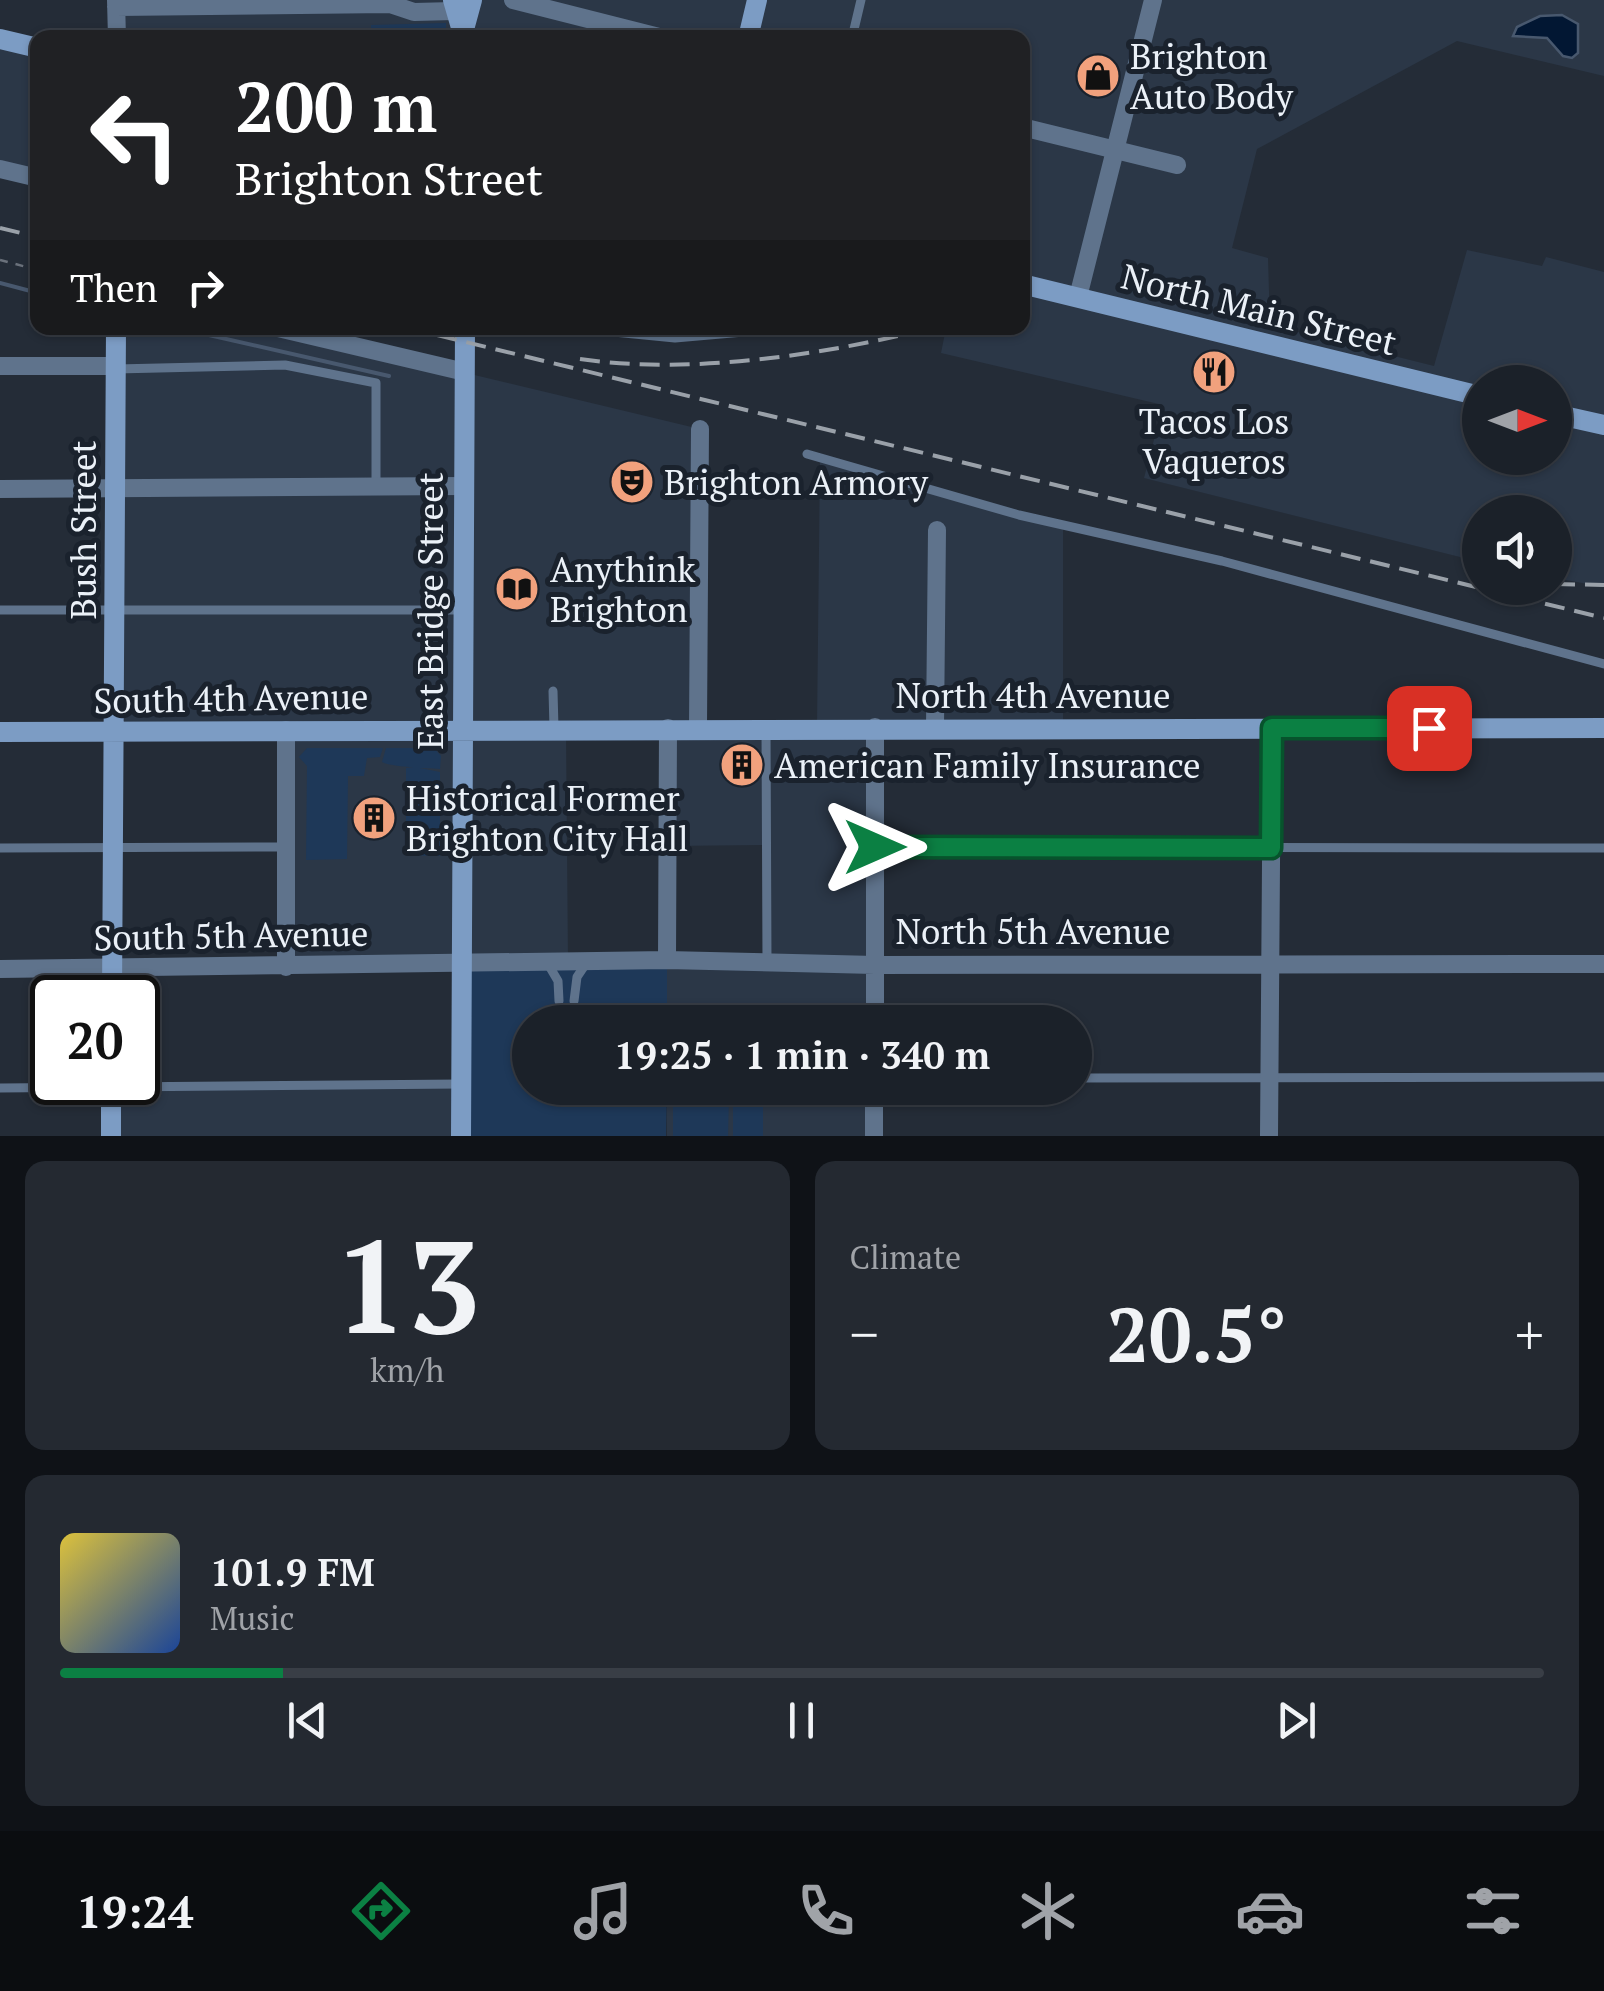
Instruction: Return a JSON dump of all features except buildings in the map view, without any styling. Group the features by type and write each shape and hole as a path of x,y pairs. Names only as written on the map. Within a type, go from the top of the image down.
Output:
{"street":[{"path":"465,30 472,0"},
{"path":"513,0 631,30"},
{"path":"750,30 757,0"},
{"path":"1078,297 1153,0"},
{"path":"117,30 116,3 390,4 414,12 454,6 462,30"},
{"path":"0,39 30,46"},
{"path":"1030,129 1176,165"},
{"path":"0,169 30,176"},
{"name":"North Main Street","path":"1030,286 1462,392"},
{"name":"Bush Street","path":"112,975 116,335"},
{"path":"308,335 465,372"},
{"name":"East Bridge Street","path":"460,1136 464,335"},
{"path":"0,366 116,367"},
{"path":"1572,418 1604,426"},
{"path":"698,728 700,429"},
{"path":"0,489 464,486"},
{"path":"935,727 937,530"},
{"path":"874,1005 876,727"},
{"path":"667,960 668,728"},
{"path":"1269,1136 1272,728"},
{"name":"North 4th Avenue","path":"462,729 1604,728"},
{"name":"South 4th Avenue","path":"0,732 462,729"},
{"path":"286,730 286,966"},
{"name":"North 5th Avenue","path":"462,964 667,960 875,965 1604,964"},
{"name":"South 5th Avenue","path":"0,969 462,964"},
{"path":"111,1105 111,1136"},
{"path":"874,1105 874,1136"}],"lane":[{"path":"854,30 860,0"},
{"path":"644,335 710,335"},
{"path":"116,367 285,366 376,383 376,487"},
{"path":"807,454 1018,515 1222,562 1604,664"},
{"path":"0,610 462,610"},
{"path":"553,691 554,729"},
{"path":"766,728 767,962"},
{"path":"0,848 286,847"},
{"path":"875,847 1604,848"},
{"path":"574,1001 576,976 588,961"},
{"path":"546,962 558,981 559,1001"},
{"path":"1092,1078 1604,1078"},
{"path":"160,1085 461,1084"},
{"path":"0,1088 30,1087"}],"path":[{"path":"0,260 30,268"}],"shaded area":[{"path":"116,0 1604,0 1604,76 1457,41 1257,149 1232,248 1268,258 1270,325 1434,366 1467,250 1542,266 1546,257 1604,272 1604,587 1572,581 1572,495 1462,495 1462,558 1144,478 1163,405 941,353 945,335 1030,335 1030,30 117,30"},
{"path":"1562,15 1578,24 1578,53 1572,58 1563,56 1547,38 1513,36 1517,27 1540,16"},
{"path":"446,23 446,30 371,30 371,25"},
{"path":"0,39 30,46 30,176 0,169"},
{"path":"116,335 307,335 700,429 698,727 817,727 820,458 1063,526 1063,728 876,728 874,1005 667,1005 667,960 766,962 766,845 667,846 667,728 566,729 568,962 286,967 286,730 115,732"},
{"path":"307,748 383,748 380,757 367,758 364,776 348,776 347,859 306,860 307,766 299,757"},
{"path":"386,748 434,748 441,756 440,769 382,762"},
{"path":"406,768 440,772 440,856 406,855"},
{"path":"667,960 667,1005 512,1005 512,1105 667,1105 666,1136 461,1136 462,963"},
{"path":"461,1084 461,1136 111,1136 111,1105 160,1105 160,1087"},
{"path":"667,1105 874,1105 874,1136 667,1136"},
{"path":"673,1105 729,1105 728,1136 673,1136"},
{"path":"733,1105 763,1105 763,1136 733,1136"}],"waterway":[{"path":"0,283 30,291"},
{"path":"209,335 389,376"}],"railway":[{"path":"0,228 30,235"},
{"path":"437,335 1604,618"},
{"path":"580,359 666,365 757,360 899,335"},
{"path":"1572,584 1604,585"}],"place":[{"name":"Brighton Auto Body","path":"1098,76"},
{"name":"Tacos Los Vaqueros","path":"1214,372"},
{"name":"Brighton Armory","path":"632,482"},
{"name":"Anythink Brighton","path":"517,589"},
{"name":"American Family Insurance","path":"742,765"},
{"name":"Historical Former Brighton City Hall","path":"374,818"}],"route":[{"path":"875,847 1271,848 1272,728 1429,728"}]}
